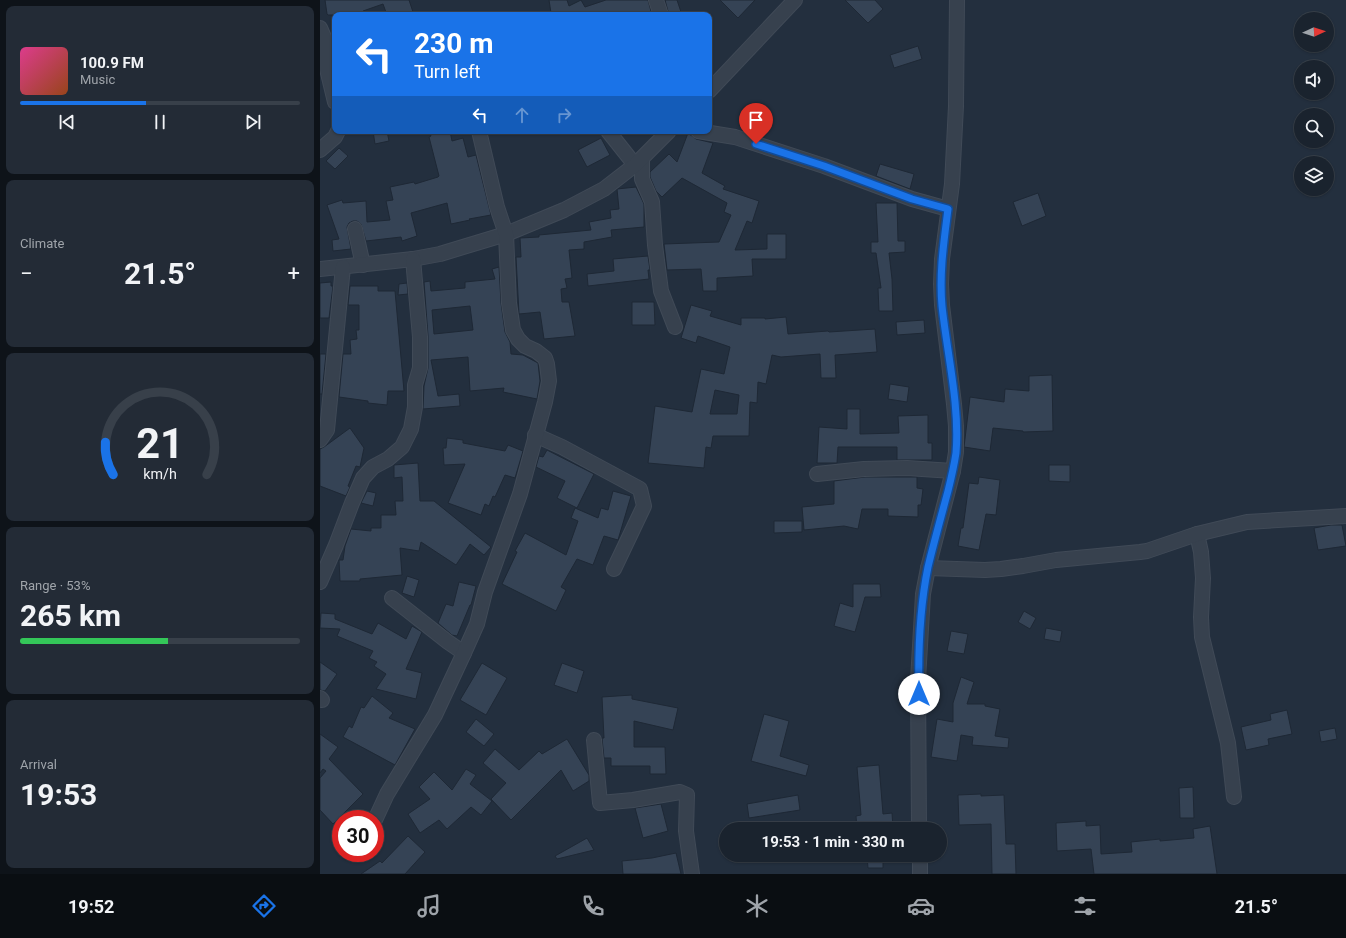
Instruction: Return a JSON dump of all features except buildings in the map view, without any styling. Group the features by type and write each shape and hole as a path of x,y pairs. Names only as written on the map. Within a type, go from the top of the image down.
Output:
{"street":[{"path":"656,0 659,12"},
{"path":"712,88 795,0"},
{"path":"920,822 918,680 921,616 928,568 953,471 956,452 956,426 941,284 942,259 952,184 956,106 957,0"},
{"path":"320,28 326,42 327,69 332,90"},
{"path":"712,133 734,137 824,166 912,199 948,209"},
{"path":"320,150 336,134"},
{"path":"380,810 387,794 435,715 476,624 485,592 520,494 545,402 549,381 545,358 541,354 525,346 518,339 514,330 509,303 506,234 497,207 480,134"},
{"path":"611,134 638,162 642,180 652,202 655,245 662,291 674,327"},
{"path":"320,269 413,259 440,254 506,234 564,210 589,198 615,182 666,134"},
{"path":"355,229 363,265"},
{"path":"320,582 363,478 372,467 388,459 402,447 411,429 415,407 415,385 420,368 420,336 413,259"},
{"path":"320,440 327,430 343,267"},
{"path":"535,435 562,447 640,489 644,506 614,569"},
{"path":"817,474 864,469 907,468 953,471"},
{"path":"928,568 985,570 1001,569 1056,560 1140,552 1220,527 1247,522 1346,516"},
{"path":"1197,534 1201,552 1203,578 1201,617 1202,637 1228,743 1234,797"},
{"path":"392,598 464,653"},
{"path":"594,740 600,803 633,800 680,792 686,796 686,831 692,874"},
{"path":"920,862 920,874"}],"route":[{"path":"756,144 824,166 912,199 948,209 944,235 941,284 942,305 950,363 956,426 956,452 953,471 928,568 923,594 918,680 919,694"}]}
